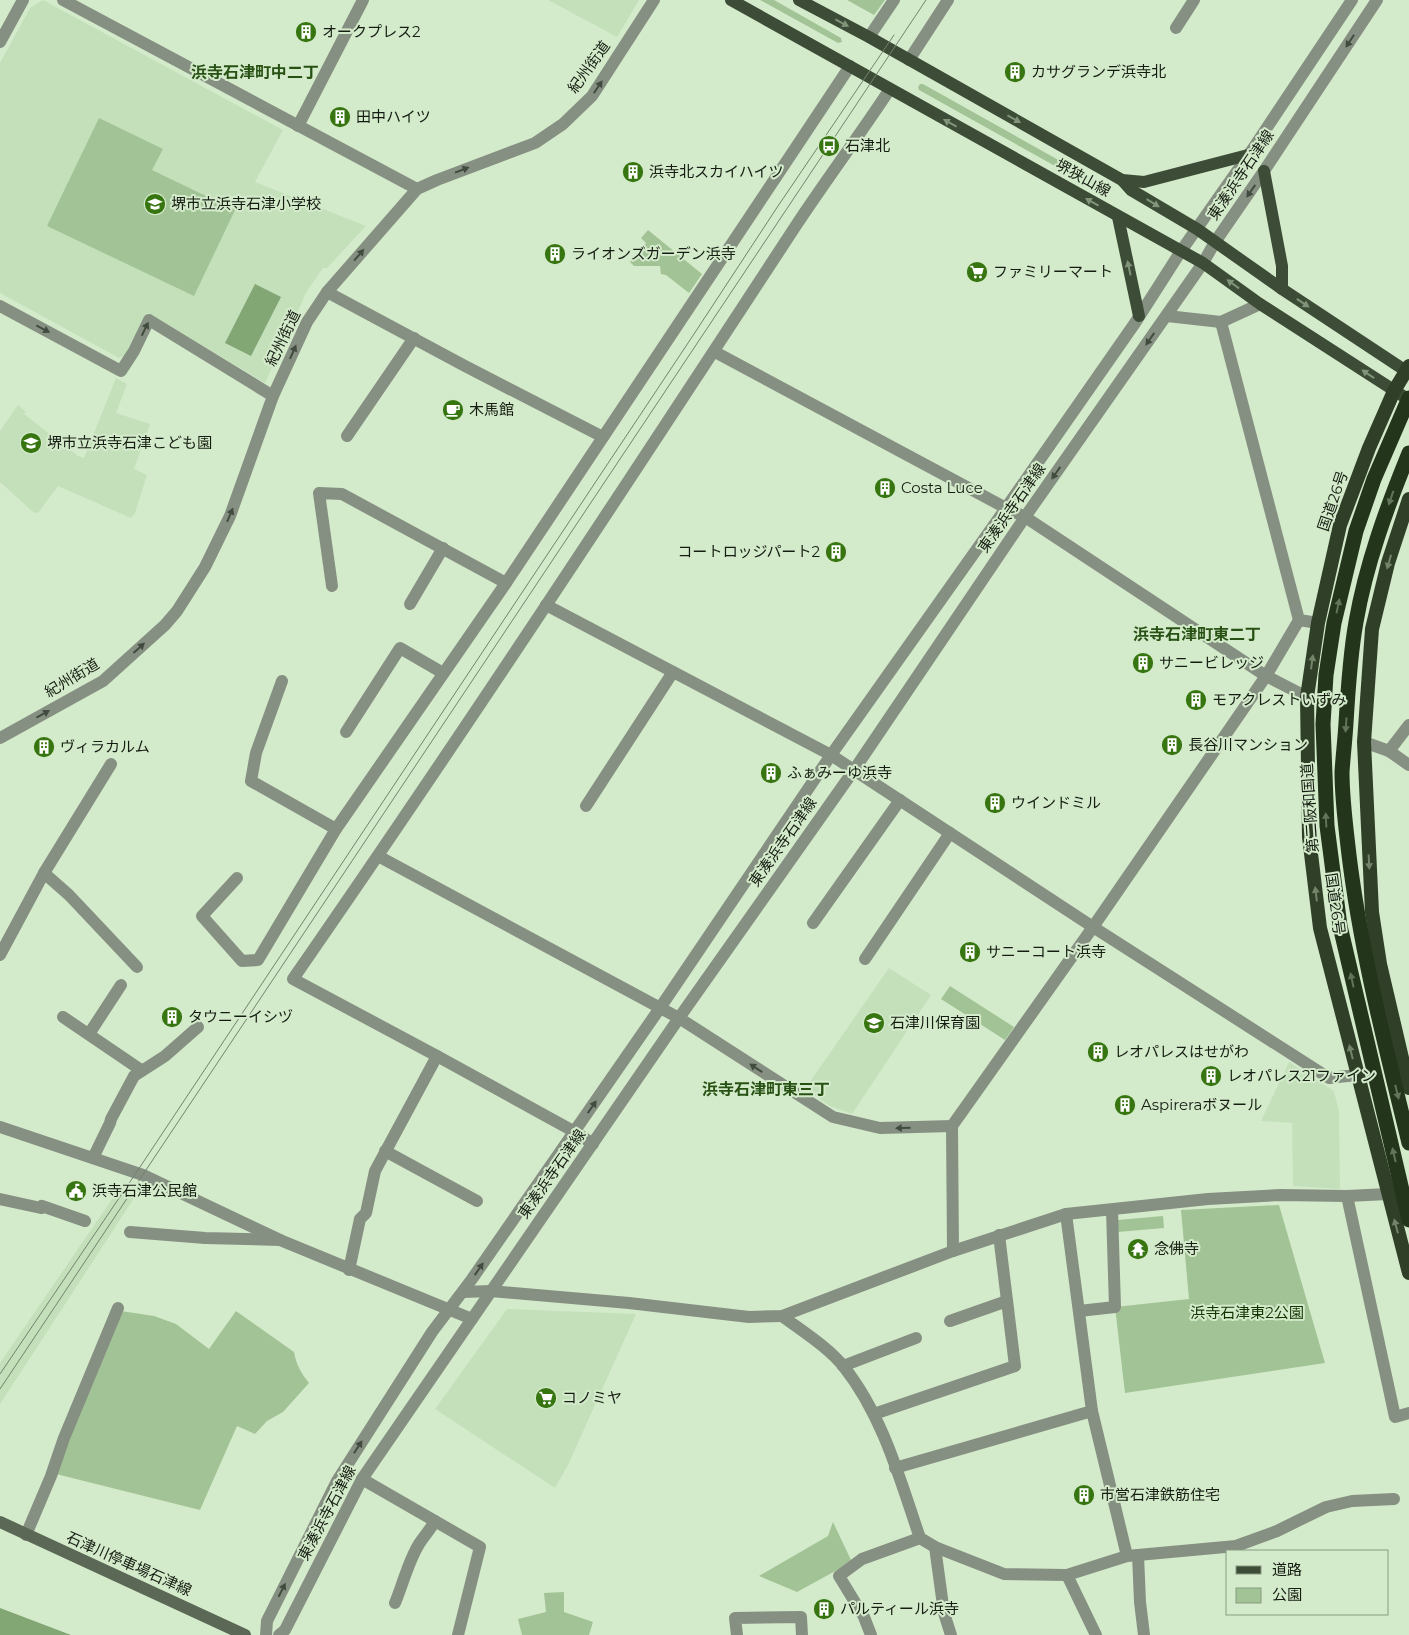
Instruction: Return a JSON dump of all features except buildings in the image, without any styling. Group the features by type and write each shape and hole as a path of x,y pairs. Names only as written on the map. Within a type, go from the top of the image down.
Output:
{"highway":[{"name":"国道26号","path":"1408,370 1394,391 1369,448 1340,525 1318,623 1307,697 1309,837 1320,928 1409,1273"},
{"name":"第二阪和国道","path":"1409,399 1374,479 1356,531 1334,622 1326,675 1323,724 1326,826 1340,926 1409,1220"},
{"path":"1409,453 1379,533 1356,621 1349,677 1342,773 1345,821 1358,918 1376,1009 1409,1143"},
{"path":"1409,499 1388,563 1372,629 1364,742 1372,912 1380,964 1409,1088"}],"main road":[{"name":"堺狭山線","path":"731,0 1118,217 1204,263 1260,304 1409,399"},
{"name":"堺狭山線","path":"799,0 869,37 1122,180 1131,190 1197,229 1282,289 1408,370"},
{"path":"1122,180 1144,182 1248,155"},
{"path":"1264,171 1282,266 1282,289"},
{"path":"1118,217 1139,316"},
{"name":"石津川停車場石津線","path":"0,1522 246,1635"}],"street":[{"path":"0,42 22,0"},
{"path":"63,0 418,189"},
{"path":"298,126 363,0"},
{"name":"紀州街道","path":"0,738 103,680 165,625 177,611 205,566 230,516 273,396 307,322 327,292 418,189 535,142 563,124 592,96 654,0"},
{"path":"869,37 894,0"},
{"path":"909,60 948,0"},
{"path":"1176,28 1194,0"},
{"name":"東湊浜寺石津線","path":"266,1635 267,1621 337,1481 432,1332 463,1292 660,1008 830,755 1006,508 1139,316 1181,251 1352,0"},
{"name":"東湊浜寺石津線","path":"279,1635 285,1630 362,1479 678,1018 854,770 1025,517 1204,263 1215,242 1377,0"},
{"path":"237,878 202,916 242,961 258,960 336,829 506,583 850,66"},
{"path":"593,1144 437,1056 293,980 715,352 797,224 890,90"},
{"path":"327,292 464,366 602,437"},
{"path":"1167,316 1221,322 1260,304"},
{"path":"0,306 121,371 134,351 149,320 273,396"},
{"path":"953,1251 952,1126 1094,927 1266,676 1299,620 1221,322"},
{"path":"347,436 414,338"},
{"path":"715,352 1025,517 1266,676 1307,697"},
{"path":"332,586 319,493 342,494 506,583"},
{"path":"410,604 443,548"},
{"path":"546,605 830,755 1329,1078 1357,1074"},
{"path":"1299,620 1318,623"},
{"path":"346,732 400,648 443,673"},
{"path":"586,806 674,672"},
{"path":"282,681 256,753 250,781 336,829"},
{"path":"1389,751 1409,725"},
{"path":"1364,742 1389,751 1409,765"},
{"path":"0,955 44,873 111,764"},
{"path":"813,923 900,800"},
{"path":"865,959 950,833"},
{"path":"378,856 678,1018 833,1116 880,1128 952,1126"},
{"path":"44,873 69,896 137,967"},
{"path":"89,1034 122,985"},
{"path":"63,1017 142,1070"},
{"path":"92,1158 134,1076 165,1056 198,1027"},
{"path":"349,1270 360,1219 366,1213 374,1171 437,1056"},
{"path":"0,1127 143,1175 280,1240 472,1319"},
{"path":"385,1151 477,1201"},
{"path":"463,1292 491,1291 629,1303 749,1317 782,1316 953,1251 1066,1214 1208,1199 1281,1195 1347,1196 1388,1194 1409,1197"},
{"path":"1347,1196 1395,1417 1409,1413"},
{"path":"0,1198 41,1208 42,1206 85,1221"},
{"path":"1079,1311 1115,1307 1112,1210"},
{"path":"1066,1214 1092,1411 1132,1555 1144,1635"},
{"path":"130,1232 205,1238 280,1240"},
{"path":"874,1414 1015,1366 999,1235"},
{"path":"950,1321 1007,1301"},
{"path":"26,1535 118,1308"},
{"path":"782,1316 815,1340 843,1366 860,1390 874,1414 920,1538 935,1547 1004,1574 1067,1575 1132,1555 1236,1546 1277,1531 1326,1507 1352,1500 1394,1498"},
{"path":"843,1366 916,1338"},
{"path":"895,1468 1092,1411"},
{"path":"362,1479 480,1547 458,1635"},
{"path":"395,1603 412,1557 419,1543 430,1531 435,1521"},
{"path":"871,1635 864,1617 839,1576 862,1560 920,1538"},
{"path":"935,1547 944,1613 951,1635"},
{"path":"1067,1575 1096,1635"},
{"path":"737,1635 736,1618 801,1617 802,1635"}],"shaded area":[{"name":"堺市立浜寺石津小学校","path":"43,0 283,130 255,182 366,226 327,268 323,268 307,291 265,383 148,313 127,354 119,358 0,293 0,63 30,8"},
{"path":"548,0 639,0 617,37"},
{"path":"255,284 281,297 251,356 225,343"},
{"name":"堺市立浜寺石津こども園","path":"116,378 127,384 116,413 150,424 134,469 147,475 135,513 131,518 58,486 38,513 33,512 0,482 0,431 18,405 26,412 24,414 78,456 84,458"},
{"path":"889,968 931,995 852,1114 830,1106 805,1089"},
{"path":"1289,1062 1334,1091 1339,1111 1340,1189 1293,1186 1292,1123 1261,1121"},
{"path":"123,1183 140,1189 0,1404 0,1363"},
{"path":"507,1309 636,1314 568,1465 555,1488 435,1409"},
{"path":"0,1608 71,1635 0,1635"}],"green space":[{"path":"760,0 774,0 841,38 842,42 838,43"},
{"path":"847,0 885,0 874,15"},
{"path":"920,84 1110,189 1107,195 919,90"},
{"path":"99,118 163,149 152,170 235,210 194,296 47,226"},
{"path":"648,230 702,274 689,293 666,275 661,274 660,266 634,266 630,262 646,243 641,238"},
{"path":"950,986 1014,1027 1005,1040 941,999"},
{"name":"浜寺石津東2公園","path":"1279,1205 1325,1363 1125,1393 1115,1307 1189,1299 1181,1210"},
{"path":"1163,1216 1164,1228 1118,1232 1117,1220"},
{"path":"121,1311 154,1316 176,1324 209,1349 236,1311 294,1352 299,1368 309,1383 283,1412 267,1421 255,1434 237,1426 200,1510 56,1474 90,1384"},
{"path":"833,1522 851,1560 839,1569 797,1592 759,1576 828,1536"},
{"path":"564,1592 564,1612 593,1622 589,1635 522,1635 518,1619 546,1612 544,1593"}],"tram line":[{"path":"0,1389 926,0"},
{"path":"0,1374 136,1173 778,206 894,35"}],"place":[{"name":"オークプレス2","path":"306,32"},
{"name":"カサグランデ浜寺北","path":"1015,72"},
{"name":"田中ハイツ","path":"340,117"},
{"name":"石津北","path":"829,146"},
{"name":"浜寺北スカイハイツ","path":"633,172"},
{"name":"堺市立浜寺石津小学校","path":"155,204"},
{"name":"ライオンズガーデン浜寺","path":"555,254"},
{"name":"ファミリーマート","path":"977,272"},
{"name":"木馬館","path":"453,410"},
{"name":"堺市立浜寺石津こども園","path":"31,443"},
{"name":"Costa Luce","path":"885,488"},
{"name":"コートロッジパート2","path":"836,552"},
{"name":"サニービレッジ","path":"1143,663"},
{"name":"モアクレストいずみ","path":"1196,700"},
{"name":"長谷川マンション","path":"1172,745"},
{"name":"ヴィラカルム","path":"44,747"},
{"name":"ふぁみーゆ浜寺","path":"771,773"},
{"name":"ウインドミル","path":"995,803"},
{"name":"サニーコート浜寺","path":"970,952"},
{"name":"タウニーイシヅ","path":"172,1017"},
{"name":"石津川保育園","path":"874,1023"},
{"name":"レオパレスはせがわ","path":"1098,1052"},
{"name":"レオパレス21ファイン","path":"1211,1076"},
{"name":"Aspireraボヌール","path":"1125,1105"},
{"name":"浜寺石津公民館","path":"76,1191"},
{"name":"念佛寺","path":"1138,1249"},
{"name":"コノミヤ","path":"546,1398"},
{"name":"市営石津鉄筋住宅","path":"1084,1495"},
{"name":"パルティール浜寺","path":"824,1609"}],"district":[{"name":"浜寺石津町中二丁","path":"255,72"},
{"name":"浜寺石津町東二丁","path":"1197,634"},
{"name":"浜寺石津町東三丁","path":"766,1089"}]}
